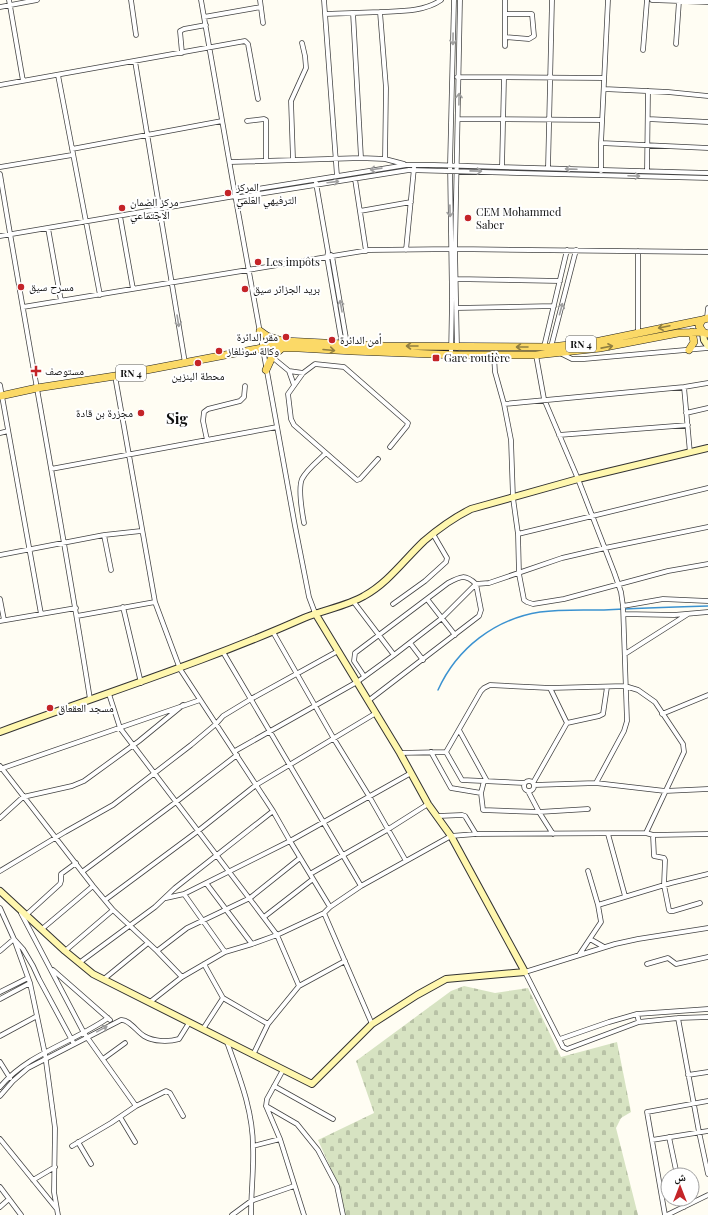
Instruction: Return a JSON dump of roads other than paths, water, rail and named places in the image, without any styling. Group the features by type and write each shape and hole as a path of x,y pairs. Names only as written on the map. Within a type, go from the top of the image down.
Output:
{"main road":[{"name":"RN 4","path":"1,396 37,388 115,376 283,345 345,344 454,347 548,347 595,342 706,318"},
{"path":"705,333 699,326 706,318"},
{"path":"260,331 283,345 272,357 266,370"},
{"name":"RN 4","path":"283,345 454,355 536,355 600,348 668,334 692,332 705,333"},
{"path":"689,350 694,342 692,332"}],"street":[{"path":"0,7 9,2 38,0"},
{"path":"131,0 136,35"},
{"path":"201,0 266,370 309,596 315,613 400,753 428,804 451,836 525,972 563,1047 569,1049 638,1022 708,1017"},
{"path":"260,0 263,22"},
{"path":"330,0 324,0 337,158 337,176"},
{"path":"325,14 416,9 441,0"},
{"path":"454,0 450,165 453,249 454,355"},
{"path":"454,347 456,279 453,249 457,171 460,0"},
{"path":"505,0 505,46"},
{"path":"548,168 552,0"},
{"path":"601,172 601,142 608,0"},
{"path":"643,50 647,0"},
{"path":"652,0 708,2"},
{"path":"676,44 679,1"},
{"path":"9,2 23,81"},
{"path":"204,17 261,7"},
{"path":"380,12 386,88 385,159"},
{"path":"353,13 361,158"},
{"path":"505,14 532,14 534,36 529,39 505,37"},
{"path":"182,53 180,31 206,25"},
{"path":"0,85 245,41 247,42 258,99"},
{"path":"293,159 291,101 306,68 302,42"},
{"path":"135,61 185,363"},
{"path":"58,75 100,295"},
{"path":"452,77 604,78"},
{"path":"502,167 504,78"},
{"path":"604,89 708,96"},
{"path":"647,171 648,91"},
{"path":"458,119 503,118 602,120"},
{"path":"648,118 708,122"},
{"path":"246,121 266,120 266,160"},
{"path":"72,149 222,121"},
{"path":"601,142 708,148"},
{"path":"0,167 72,154"},
{"path":"230,162 361,158 385,159 414,168 450,171 548,168 708,178"},
{"path":"235,196 239,192 406,165"},
{"path":"0,236 235,196 240,197 289,190 316,184 355,179 414,168 450,165 502,167 508,170 708,173"},
{"path":"406,250 414,168"},
{"path":"0,174 63,542 76,608 90,699"},
{"path":"315,179 328,252 327,257 345,344"},
{"path":"355,179 366,251"},
{"path":"360,211 411,202"},
{"path":"120,216 133,289"},
{"path":"48,228 61,301"},
{"path":"23,307 366,251 453,249 708,252"},
{"path":"548,347 554,306 567,250"},
{"path":"548,347 565,293 576,250"},
{"path":"638,251 638,333"},
{"path":"328,252 332,256 345,344"},
{"path":"456,279 560,281"},
{"path":"333,290 338,289"},
{"path":"558,292 565,293"},
{"path":"456,308 554,306"},
{"path":"706,318 708,308"},
{"path":"560,353 572,359 584,359 689,350 708,347 704,340 705,333"},
{"path":"536,355 544,399 605,548 618,585 623,606 627,721 626,727 596,783"},
{"path":"494,356 495,372 504,404 511,440 513,498 524,600 533,604 564,599 668,571 708,564"},
{"path":"272,357 289,371 294,385"},
{"path":"378,459 360,480 357,480 294,425 291,420 288,394 303,373 313,365 318,364 344,366 408,423 408,426 390,447"},
{"path":"289,371 303,373"},
{"path":"115,376 141,531 155,602 180,669 273,811 330,907"},
{"path":"504,404 544,399 684,387 708,383"},
{"path":"0,385 41,614"},
{"path":"207,440 202,418 204,412 208,409 240,401 244,397 245,386"},
{"path":"684,387 690,453"},
{"path":"686,413 708,408"},
{"path":"559,435 688,425"},
{"path":"51,469 277,427"},
{"path":"0,433 8,431"},
{"path":"0,732 90,699 109,694 180,669 273,632 315,613 363,597 390,577 415,550 433,534 471,509 578,479 708,448"},
{"path":"304,523 301,481 326,453"},
{"path":"518,534 708,488"},
{"path":"82,872 176,802 236,753 357,682 394,655 442,618 476,584 489,583 520,574 562,558 708,527"},
{"path":"0,555 104,535 141,531"},
{"path":"393,604 425,581 446,562 447,558 433,534"},
{"path":"104,535 111,570"},
{"path":"364,676 354,661 355,653 458,577 468,578 476,584 479,596 480,613 471,623 368,701"},
{"path":"0,599 2,621 76,608"},
{"path":"427,599 455,635"},
{"path":"623,606 663,599 708,601"},
{"path":"353,601 394,655"},
{"path":"77,616 155,602"},
{"path":"123,607 141,682"},
{"path":"624,614 708,612"},
{"path":"625,654 689,613"},
{"path":"273,632 296,674 406,861"},
{"path":"410,642 423,660"},
{"path":"0,871 112,805 216,724 223,716 338,651"},
{"path":"223,652 360,886"},
{"path":"446,752 481,691 490,685 550,688 625,686 638,690 652,699 683,744 684,749 684,752 646,833"},
{"path":"528,791 533,790 534,784 567,723 603,714 607,687"},
{"path":"550,688 567,723"},
{"path":"109,694 120,728 277,935 299,986"},
{"path":"662,714 708,695"},
{"path":"182,977 157,951 113,910 1,768 200,700"},
{"path":"0,818 23,797 80,783 99,771 183,706"},
{"path":"105,900 198,831 256,785 376,713"},
{"path":"459,730 485,781 481,793 483,810 538,812 588,809"},
{"path":"431,752 451,788 481,793"},
{"path":"400,753 446,752"},
{"path":"446,752 462,780 525,783 529,781 534,784 596,783 665,791 708,789"},
{"path":"166,898 184,894 290,841 411,773"},
{"path":"525,783 525,789 528,791 538,812 553,834"},
{"path":"310,874 342,854 387,830 428,804"},
{"path":"79,963 166,898 175,888 273,811"},
{"path":"438,816 465,816 476,834"},
{"path":"150,1002 182,977 225,952 277,935 324,913 330,907 360,886 451,836 476,834 708,834"},
{"path":"608,834 625,896"},
{"path":"653,835 654,856 664,858 665,860 664,885 670,911 700,904"},
{"path":"157,951 187,928 250,898 300,858"},
{"path":"26,915 60,884 61,874 76,863"},
{"path":"579,955 601,922 598,905 588,872"},
{"path":"598,905 664,885 708,874"},
{"path":"264,917 313,879"},
{"path":"206,883 252,944"},
{"path":"42,929 93,886"},
{"path":"0,891 65,951 94,974 307,1083 312,1084 372,1024 417,995 446,979 525,972 604,947 638,939 708,928"},
{"path":"184,894 225,952"},
{"path":"0,908 14,939 29,981 45,1056 55,1128 54,1192 58,1215"},
{"path":"20,910 84,1033 136,1106"},
{"path":"65,951 113,910"},
{"path":"324,913 372,1024"},
{"path":"0,951 14,939"},
{"path":"14,939 29,960 74,1044"},
{"path":"590,939 604,947"},
{"path":"104,979 148,943"},
{"path":"647,964 668,958 676,964 708,957"},
{"path":"253,1055 268,1024 299,986 345,961"},
{"path":"204,964 223,998 268,1024"},
{"path":"51,969 113,1023"},
{"path":"0,992 29,981"},
{"path":"0,998 29,981"},
{"path":"202,1029 223,998"},
{"path":"560,1039 637,1014 708,1009"},
{"path":"637,1014 638,1022"},
{"path":"0,1036 37,1016"},
{"path":"0,1087 8,1077 108,1018"},
{"path":"678,1018 708,1174"},
{"path":"45,1056 74,1044 113,1023 124,1020 143,1035 154,1040 180,1039 189,1023"},
{"path":"227,1042 246,1098 251,1123 253,1146 251,1215"},
{"path":"103,1059 125,1043"},
{"path":"0,1062 8,1077 13,1081"},
{"path":"0,1096 32,1063"},
{"path":"283,1070 267,1099 266,1106 280,1139 304,1215"},
{"path":"688,1075 708,1072"},
{"path":"274,1086 332,1119"},
{"path":"72,1146 136,1106 167,1091 170,1093 183,1116"},
{"path":"684,1207 666,1215 647,1111 708,1101"},
{"path":"266,1106 297,1124 318,1150 337,1186 343,1215"},
{"path":"120,1117 135,1142"},
{"path":"652,1140 708,1131"},
{"path":"669,1137 675,1167"},
{"path":"0,1138 57,1210"},
{"path":"253,1146 280,1139"},
{"path":"78,1142 91,1164"},
{"path":"33,1180 55,1167"},
{"path":"232,1215 251,1201 294,1186"},
{"path":"0,1187 21,1215"},
{"path":"0,1207 9,1199"}],"waterway":[{"path":"438,690 456,661 479,638 508,621 523,616 556,610 604,610 708,606"}],"place":[{"name":"المركز الترفيهي العلمي","path":"228,193"},
{"name":"مركز الضمان الاجتماعي","path":"122,208"},
{"name":"CEM Mohammed Saber","path":"468,218"},
{"name":"Les impôts","path":"258,262"},
{"name":"مسرح سيق","path":"21,287"},
{"name":"بريد الجزائر سيق","path":"245,289"},
{"name":"مقر الدائرة","path":"286,337"},
{"name":"أمن الدائرة","path":"332,340"},
{"name":"وكالة سونلغاز","path":"219,351"},
{"name":"Gare routière","path":"436,358"},
{"name":"محطة البنزين","path":"198,363"},
{"name":"مستوصف","path":"36,371"},
{"name":"مجزرة بن قادة","path":"141,413"},
{"name":"مسجد العقعاق","path":"50,708"}],"district":[{"name":"Sig","path":"177,419"}]}
